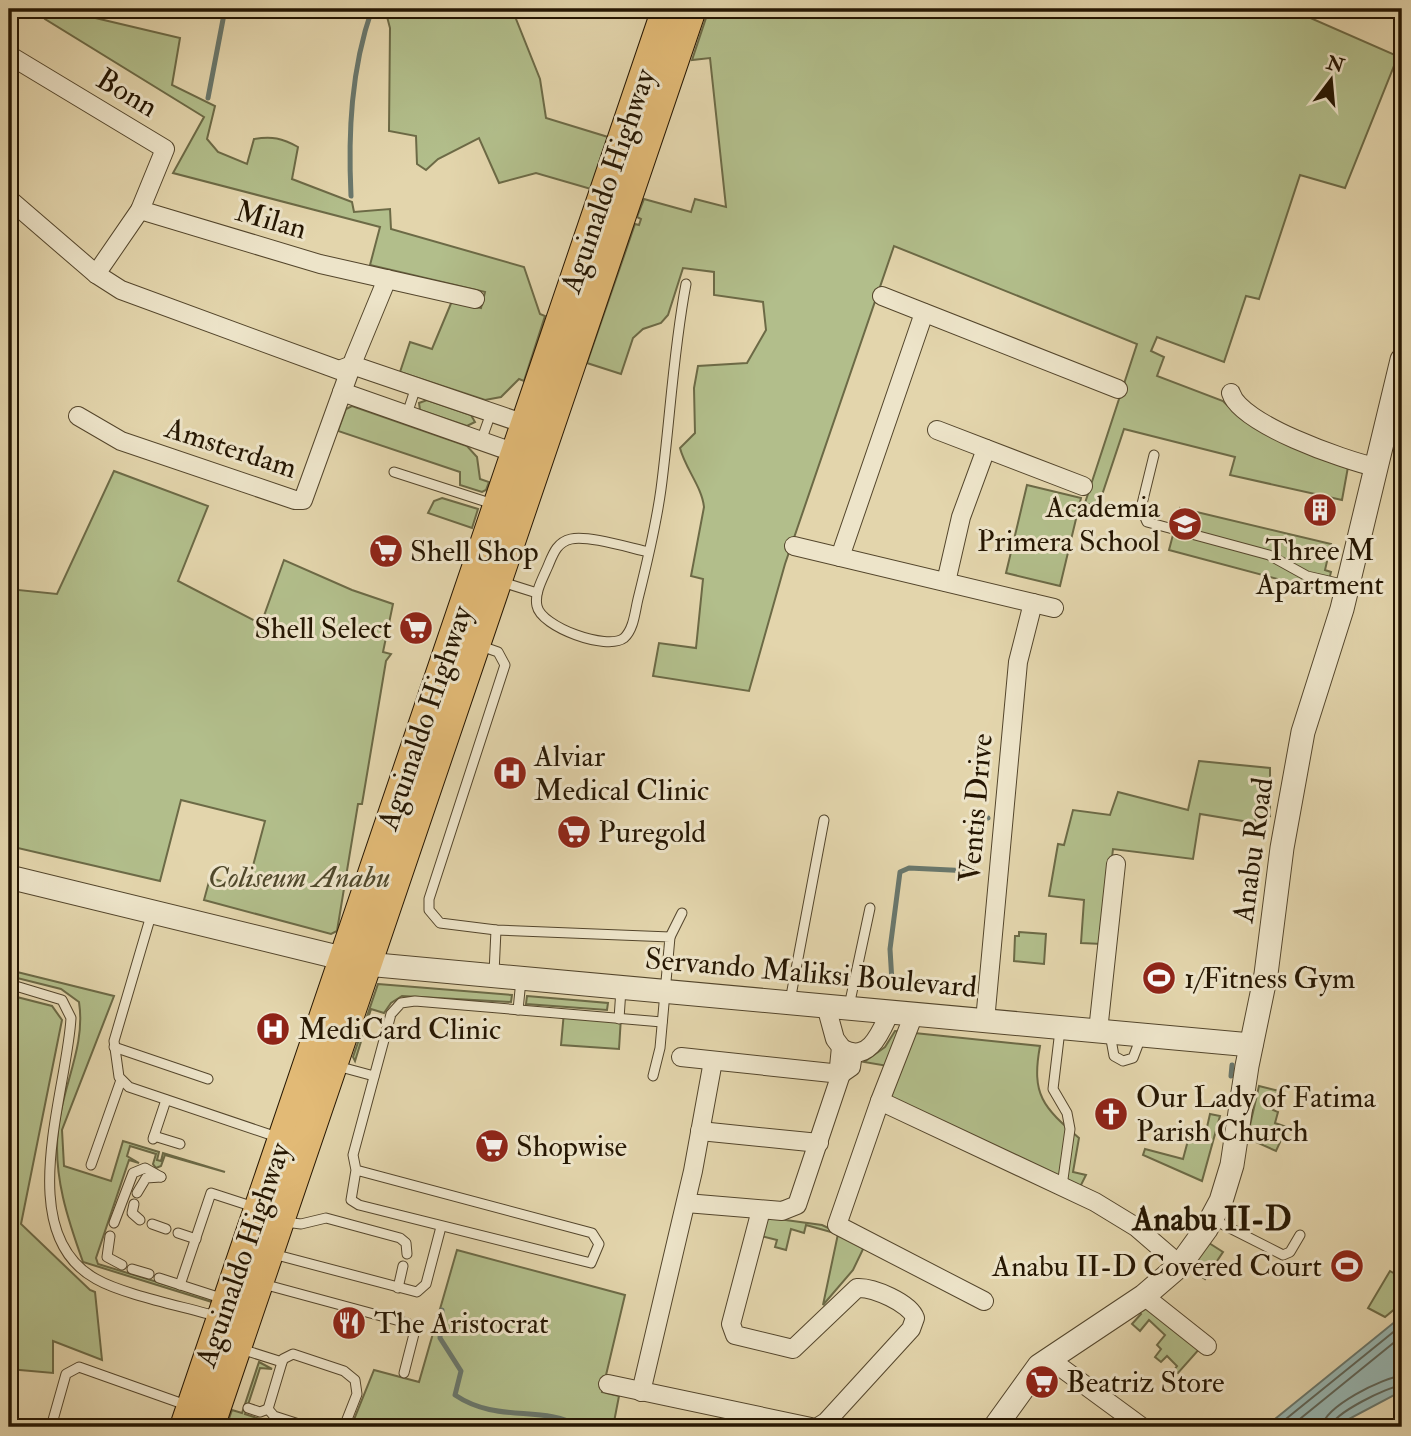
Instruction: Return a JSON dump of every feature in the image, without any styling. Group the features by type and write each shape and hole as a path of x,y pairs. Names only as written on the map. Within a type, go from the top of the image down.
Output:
{"highway":[{"name":"Aguinaldo Highway","path":"537,428 667,9"},
{"name":"Aguinaldo Highway","path":"464,640 497,580 527,457 691,9"},
{"name":"Aguinaldo Highway","path":"226,1320 258,1283 268,1252 269,1214 282,1139 355,960 464,640 498,506 527,457"},
{"name":"Aguinaldo Highway","path":"195,1421 226,1320 332,1065 355,960"}],"street":[{"name":"Bonn","path":"9,55 165,149 140,210 96,274"},
{"path":"9,199 96,274 121,290 345,368 416,387 537,428"},
{"name":"Milan","path":"140,210 260,247 475,299"},
{"path":"387,279 345,368 342,392 527,457"},
{"path":"882,296 1118,389"},
{"path":"840,557 924,313"},
{"name":"Anabu Road","path":"995,1427 1030,1375 1048,1358 1144,1296 1180,1265 1212,1219 1231,1165 1251,1045 1268,967 1282,848 1303,732 1348,586 1402,360"},
{"name":"Amsterdam","path":"78,416 121,441 299,501 307,495 342,392"},
{"path":"1231,393 1237,406 1250,416 1334,456 1375,467"},
{"path":"937,429 1083,486"},
{"path":"946,582 961,517 986,449"},
{"path":"794,546 1054,608"},
{"name":"Ventis Drive","path":"985,1021 1018,662 1033,603"},
{"path":"1104,1032 1116,864"},
{"name":"Servando Maliksi Boulevard","path":"9,877 355,960 521,978 1251,1045"},
{"path":"838,1007 835,1039 847,1050 871,1047 890,1012"},
{"path":"914,1014 880,1101 837,1225 984,1301"},
{"path":"686,1203 788,1211 797,1205 841,1074 839,1066 847,1050"},
{"path":"681,1057 841,1074"},
{"path":"641,1392 686,1203 713,1061"},
{"path":"880,1101 1062,1186 1136,1227 1180,1265"},
{"path":"700,1131 819,1143"},
{"path":"761,1210 731,1324 735,1335 793,1349 857,1288 867,1288 908,1308 914,1314 911,1329 826,1422 818,1427"},
{"path":"1144,1296 1207,1346"},
{"path":"1048,1358 1142,1427"},
{"path":"608,1384 811,1427"}],"lane":[{"path":"649,552 570,539 555,548 537,593 539,612 552,626 603,642 615,642 626,636 632,625 649,552 661,489 672,365 686,284"},
{"path":"407,414 416,387"},
{"path":"481,441 491,413"},
{"path":"1154,455 1141,508 1144,518 1151,525 1269,555 1307,576 1348,586"},
{"path":"394,471 498,506"},
{"path":"497,580 537,593"},
{"path":"464,640 498,652 505,665 428,904 431,915 440,923 496,930 670,937"},
{"path":"789,1003 824,820"},
{"path":"838,1007 870,908"},
{"path":"91,1165 121,1080 114,1047 152,912"},
{"path":"653,1076 662,1023 670,937 682,914"},
{"path":"494,975 496,930"},
{"path":"518,1010 521,978"},
{"path":"9,984 62,1000 71,1018 52,1140 50,1209 63,1245 80,1267 103,1283 226,1320"},
{"path":"619,1019 622,987"},
{"path":"356,1170 592,1233 599,1244 594,1261 587,1265 355,1204 350,1196 356,1170 353,1155 391,1014 401,1003 415,1001 662,1023"},
{"path":"1060,1028 1053,1089 1067,1113 1070,1129 1062,1186"},
{"path":"114,1047 208,1079"},
{"path":"332,1065 374,1076"},
{"path":"121,1080 129,1087 282,1139"},
{"path":"166,1100 153,1137 180,1143"},
{"path":"114,1223 133,1173 145,1168 161,1177 146,1178 137,1193"},
{"path":"180,1285 211,1193 296,1224 320,1217 400,1238 406,1244 407,1254"},
{"path":"134,1204 132,1213 140,1220"},
{"path":"1212,1219 1283,1255 1290,1252 1300,1235"},
{"path":"152,1224 166,1229"},
{"path":"268,1252 417,1292 424,1288 442,1227"},
{"path":"178,1233 196,1239"},
{"path":"110,1237 107,1257 122,1265"},
{"path":"398,1287 403,1266"},
{"path":"132,1269 149,1274"},
{"path":"159,1278 180,1285 282,1362"},
{"path":"258,1283 407,1323 414,1334 404,1373"},
{"path":"268,1409 282,1362 287,1354 293,1354 352,1376 357,1394 344,1427"},
{"path":"51,1427 66,1374 79,1367 195,1421"},
{"path":"248,1408 260,1412 268,1409"},
{"path":"268,1409 274,1416 307,1427"}],"green space":[{"path":"48,9 73,9 87,16 180,38 172,85 215,106 207,139 218,152 247,164 254,139 277,138 298,147 292,179 352,202 354,212 390,209 391,229 524,267 540,314 545,316 524,381 519,379 501,397 485,400 400,372 410,342 432,349 452,301 481,308 485,292 370,265 380,227 173,173 204,117 45,19"},
{"path":"385,9 512,9 540,79 546,118 608,137 591,189 536,173 499,183 479,138 438,159 426,170 417,164 416,136 389,131 390,28"},
{"path":"709,9 915,9 931,17 936,9 1290,9 1397,56 1402,43 1402,58 1398,56 1345,188 1300,175 1259,299 1246,296 1224,362 1157,337 1151,351 1164,357 1157,376 1223,401 1232,410 1348,467 1342,500 1230,475 1235,457 1124,429 1098,507 1085,503 1137,344 894,246 785,564 749,691 653,676 659,643 696,648 703,579 691,576 704,507 680,448 695,433 694,388 698,366 747,363 766,330 763,302 714,295 714,272 683,268 668,315 661,323 643,329 633,338 621,374 587,363 635,224 639,225 641,219 637,217 644,199 691,212 695,199 726,207 710,58 692,60"},
{"path":"427,400 471,415 475,422 467,426 420,410 419,403"},
{"path":"352,406 467,446 477,457 480,479 489,482 486,490 482,492 460,485 460,472 338,431 346,409"},
{"name":"Coliseum Anabu","path":"114,471 208,506 178,581 261,624 284,560 352,590 393,604 383,652 391,654 386,661 362,804 358,804 337,931 331,934 204,900 210,878 247,888 265,821 181,800 160,881 9,846 9,589 57,594"},
{"path":"1027,485 1081,498 1060,586 1006,573"},
{"path":"442,498 478,509 472,528 428,513 434,501"},
{"path":"1180,508 1331,544 1325,570 1331,572 1326,592 1169,550"},
{"path":"1199,761 1270,768 1270,816 1256,814 1255,823 1200,814 1193,859 1113,849 1102,944 1081,943 1084,900 1049,896 1058,844 1064,845 1073,810 1110,815 1118,792 1188,810"},
{"path":"1019,932 1046,934 1044,964 1014,961 1015,936 1019,936"},
{"path":"9,970 114,996 62,1130 64,1166 111,1181 123,1141 159,1152 157,1160 161,1161 163,1153 225,1172 165,1155 161,1166 156,1168 153,1164 156,1154 130,1146 127,1156 139,1163 129,1160 96,1258 98,1264 210,1298 212,1302 83,1262 63,1198 57,1147 60,1114 79,1035 79,1002 61,989 9,976"},
{"path":"378,984 512,995 511,1002 402,996 391,1003 384,1013 371,1009 355,1061 353,1057"},
{"path":"9,995 52,1006 62,1020 21,1224 95,1292 102,1360 53,1341 53,1373 9,1369"},
{"path":"527,996 608,1003 607,1010 526,1004"},
{"path":"564,1012 621,1017 619,1049 561,1045"},
{"path":"895,1031 1040,1046 1037,1077 1043,1099 1056,1117 1079,1138 1073,1172 1086,1175 1078,1191 878,1096 888,1066 864,1062 885,1047"},
{"path":"1259,1086 1279,1091 1273,1110 1278,1112 1275,1123 1287,1127 1276,1151 1247,1138"},
{"path":"1210,1114 1220,1116 1202,1181 1143,1155 1145,1149 1183,1159 1190,1133 1205,1136"},
{"path":"771,1218 822,1225 865,1245 853,1270 823,1305 838,1234 806,1225 804,1233 791,1229 786,1250 775,1247 777,1240 761,1236 766,1220"},
{"path":"1209,1243 1223,1252 1205,1279 1190,1269"},
{"path":"457,1250 625,1295 602,1392 619,1396 614,1422 639,1427 351,1427 374,1370 419,1382"},
{"path":"1390,1271 1402,1278 1402,1303 1385,1317 1368,1308"},
{"path":"1148,1304 1202,1346 1178,1373 1174,1370 1177,1366 1167,1356 1161,1362 1155,1357 1161,1349 1157,1345 1165,1335 1149,1320 1140,1331 1132,1324 1141,1314 1137,1310"},
{"path":"259,1362 272,1369 260,1368 245,1414 284,1427 226,1427 232,1410 242,1413"}],"water":[{"path":"1402,1316 1402,1391 1334,1427 1265,1427"}],"waterway":[{"path":"208,98 225,9"},
{"path":"351,196 352,101 359,55 372,9"},
{"path":"1396,321 1402,293"},
{"path":"892,982 890,949 900,872 909,868 971,871 983,819 988,818"},
{"path":"1231,1076 1232,1065"},
{"path":"442,1310 440,1338 461,1371 455,1395 487,1409 550,1416 580,1427"}],"place":[{"name":"Three M Apartment","path":"1320,510"},
{"name":"Academia Primera School","path":"1185,524"},
{"name":"Shell Shop","path":"386,551"},
{"name":"Shell Select","path":"416,628"},
{"name":"Alviar Medical Clinic","path":"510,773"},
{"name":"Puregold","path":"574,832"},
{"name":"1/Fitness Gym","path":"1159,978"},
{"name":"MediCard Clinic","path":"273,1029"},
{"name":"Our Lady of Fatima Parish Church","path":"1111,1114"},
{"name":"Shopwise","path":"492,1146"},
{"name":"Anabu II-D Covered Court","path":"1347,1266"},
{"name":"The Aristocrat","path":"349,1323"},
{"name":"Beatriz Store","path":"1042,1382"}],"district":[{"name":"Anabu II-D","path":"1212,1219"}]}
